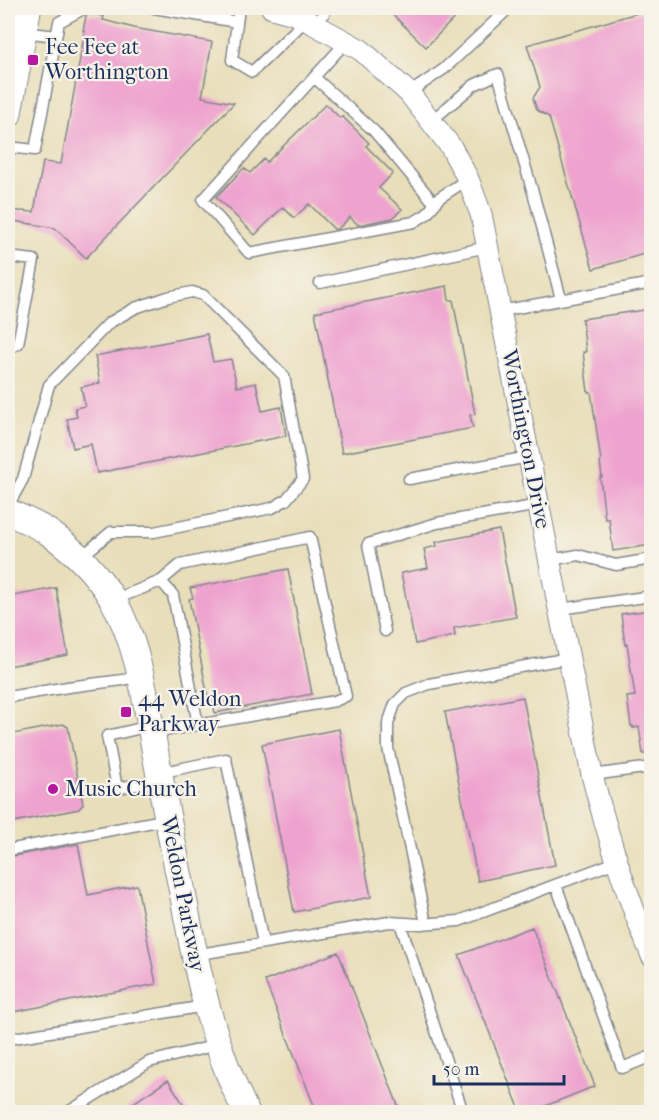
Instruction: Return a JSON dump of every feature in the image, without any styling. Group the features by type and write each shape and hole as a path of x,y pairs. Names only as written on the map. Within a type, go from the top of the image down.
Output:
{"street":[{"name":"Worthington Drive","path":"272,8 297,15 361,50 409,93 451,147 468,179 481,214 592,775 616,862 634,916 651,956"},
{"path":"8,115 26,20"},
{"name":"Weldon Parkway","path":"8,512 47,532 80,558 98,578 125,624 140,676 205,1006 217,1045 246,1113"}],"lane":[{"path":"8,147 35,150 59,21 85,8"},
{"path":"154,8 237,22"},
{"path":"238,8 232,60 252,72 327,8"},
{"path":"409,93 444,69 509,8"},
{"path":"26,20 56,36"},
{"path":"346,42 203,200 249,253 414,222 426,214 439,198 468,179"},
{"path":"431,121 474,85 498,74 561,299"},
{"path":"314,77 374,131 435,204"},
{"path":"320,283 487,247"},
{"path":"8,257 34,260 18,344 8,348"},
{"path":"500,311 651,283"},
{"path":"8,506 23,479 49,385 109,323 126,313 168,297 192,292 203,295 284,376 303,479 286,500 272,508 154,532 111,532 80,558"},
{"path":"409,479 529,457"},
{"path":"385,631 368,544 437,523 539,505"},
{"path":"113,600 161,581 180,565 310,537 346,696 335,700 198,725 107,735 117,788 226,759 262,943"},
{"path":"550,560 578,555 616,565 651,559"},
{"path":"161,581 172,595 198,725"},
{"path":"560,609 651,596"},
{"path":"426,923 388,748 388,724 395,705 405,693 429,684 569,658"},
{"path":"8,697 140,676"},
{"path":"592,775 651,767"},
{"path":"8,850 168,819"},
{"path":"194,955 389,922 459,921 616,862"},
{"path":"556,885 622,1068 651,1056"},
{"path":"400,923 463,1113"},
{"path":"8,1039 205,1006"},
{"path":"68,1113 148,1062 217,1045"}],"building":[{"path":"386,8 464,8 426,47"},
{"path":"651,9 651,252 593,269 549,117 537,110 533,98 540,87 527,45"},
{"path":"90,14 104,16 103,20 134,28 212,42 202,97 234,103 86,258 55,228 8,220 8,210 34,212 43,162 61,164 85,31 83,31 86,16"},
{"path":"326,104 340,118 342,116 369,143 366,146 393,173 379,188 402,209 393,218 358,225 350,217 338,229 334,229 309,204 294,218 283,207 255,235 216,197 244,168 250,173 264,159 267,162"},
{"path":"447,286 449,300 453,300 475,414 470,415 473,428 342,453 315,312"},
{"path":"651,309 651,545 613,551 609,519 605,519 600,477 602,477 601,461 591,392 588,392 582,319"},
{"path":"207,334 213,362 231,359 237,387 256,383 262,411 281,407 286,436 97,473 91,444 73,448 67,419 77,417 75,408 85,406 81,387 100,383 95,356"},
{"path":"499,530 516,617 454,628 455,636 415,644 401,573 428,568 424,549 437,546 436,542"},
{"path":"288,569 312,694 215,713 213,702 209,703 189,599 193,598 190,588"},
{"path":"56,588 68,655 8,666 8,597"},
{"path":"651,610 651,754 643,754 639,727 631,726 627,697 635,696 621,614"},
{"path":"523,697 555,865 478,881 445,712"},
{"path":"63,724 68,727 83,804 79,809 8,823 8,735"},
{"path":"339,729 371,897 294,912 262,744"},
{"path":"78,844 88,895 137,885 156,984 8,1013 8,857"},
{"path":"532,927 595,1086 528,1113 521,1113 459,955"},
{"path":"338,952 401,1113 317,1113 265,981"},
{"path":"168,1080 189,1113 118,1113"}],"place":[{"name":"Fee Fee at Worthington","path":"33,60"},
{"name":"44 Weldon Parkway","path":"126,712"},
{"name":"Music Church","path":"53,789"}]}
